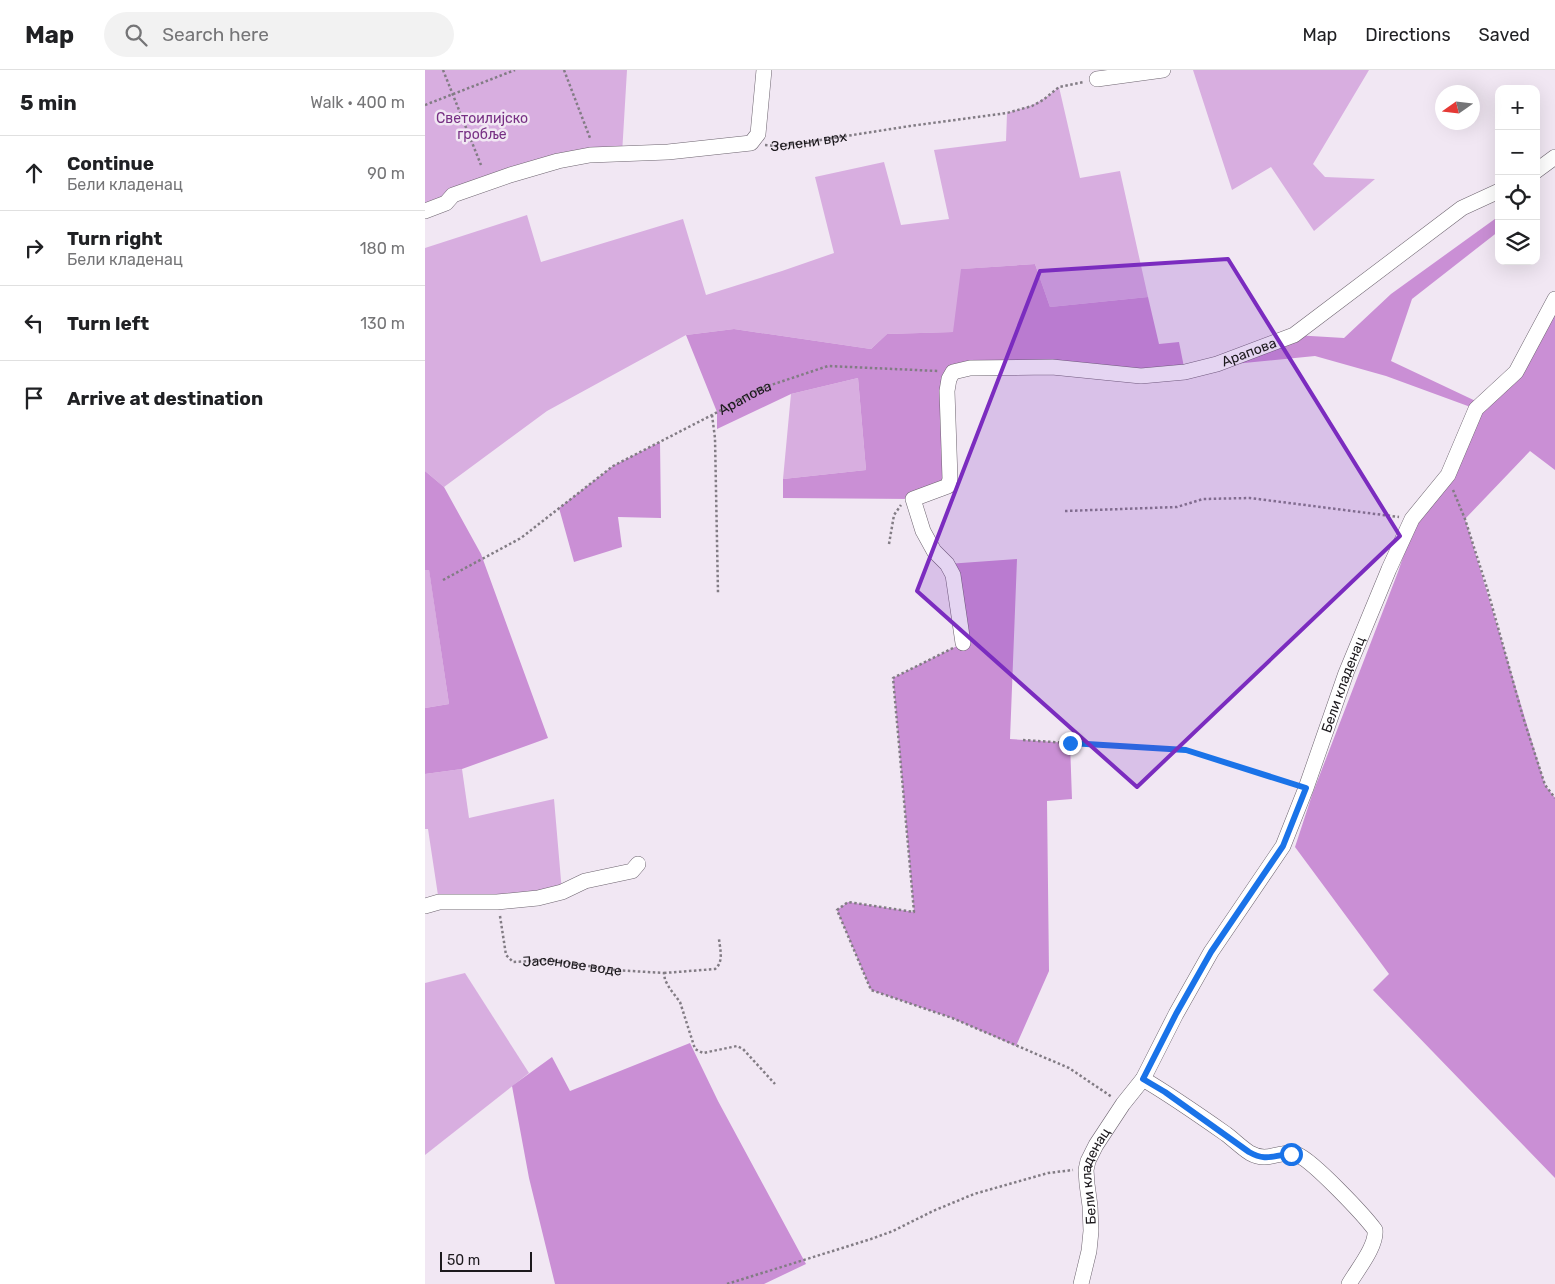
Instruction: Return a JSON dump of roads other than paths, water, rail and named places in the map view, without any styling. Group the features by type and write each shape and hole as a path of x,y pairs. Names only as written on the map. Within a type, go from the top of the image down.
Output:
{"street":[{"name":"Зелени врх","path":"425,211 446,203 453,195 558,161 590,155 668,152 751,143 758,134 764,70"},
{"path":"1097,79 1163,70"},
{"path":"1540,167 1555,157"},
{"name":"Арапова","path":"963,643 953,575 947,564 934,551 923,531 913,499 948,486 951,479 947,391 949,379 953,372 970,368 1052,367 1141,376 1185,372 1217,364 1295,335 1462,208 1495,193"},
{"name":"Бели кладенац","path":"1081,1284 1089,1252 1091,1231 1088,1161 1096,1145 1123,1104 1143,1079 1176,1014 1211,952 1283,846 1347,673 1389,569 1412,519 1447,475 1476,409 1516,372 1555,299"},
{"path":"425,906 439,902 523,900 562,892 585,881 632,870 638,864"},
{"path":"1143,1079 1165,1092 1258,1157 1265,1158 1282,1154 1298,1156 1307,1161 1331,1183 1375,1230 1376,1235 1369,1252 1349,1284"}],"park label":[{"name":"Светоилијско гробље","path":"482,126"}]}
